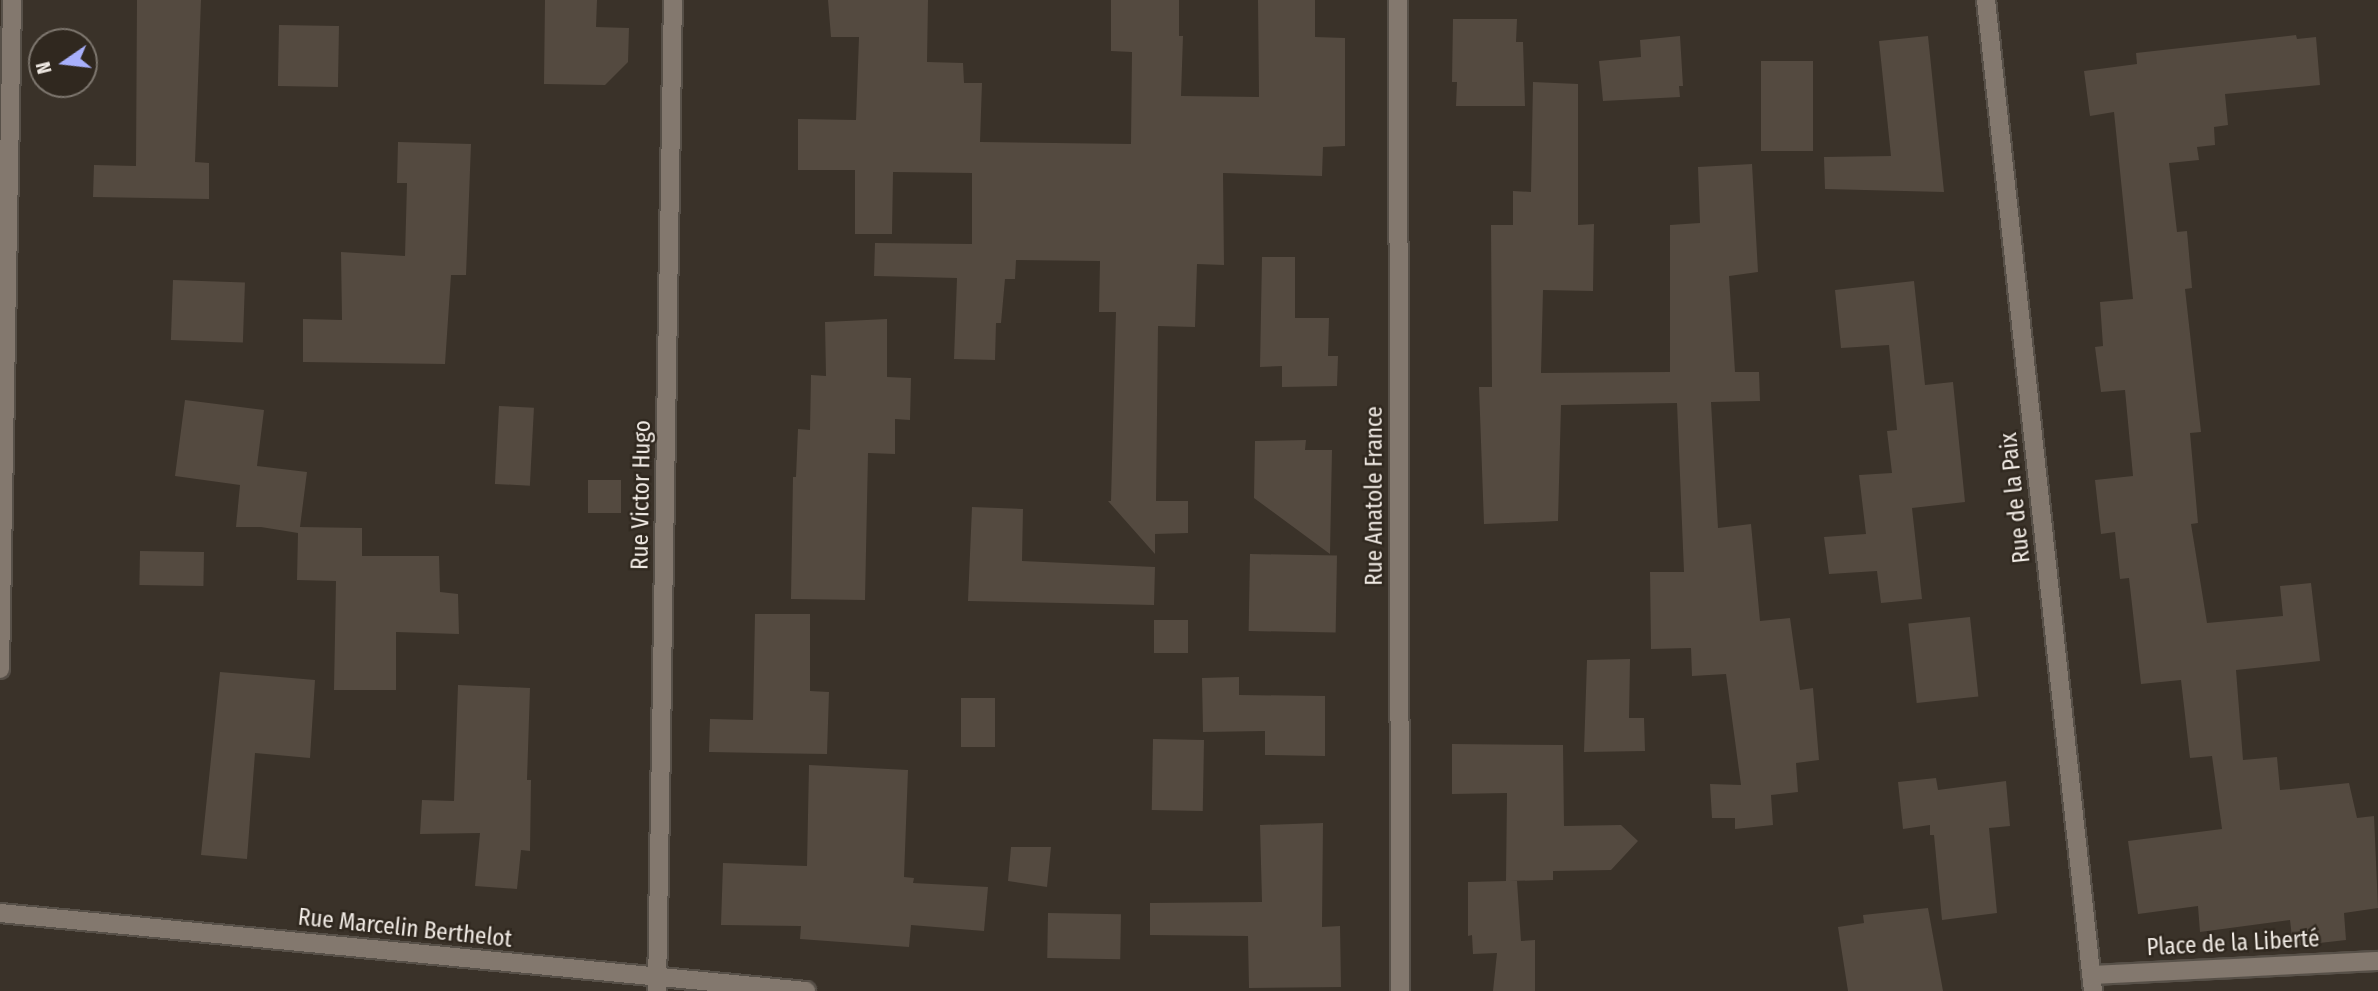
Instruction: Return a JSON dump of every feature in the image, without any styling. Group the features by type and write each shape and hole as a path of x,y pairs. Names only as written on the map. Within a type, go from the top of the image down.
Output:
{"street":[{"path":"0,669 12,0"},
{"name":"Rue Victor Hugo","path":"657,984 673,0"},
{"name":"Rue Anatole France","path":"1398,0 1399,991"},
{"name":"Rue de la Paix","path":"1986,0 2092,983"},
{"name":"Rue Marcelin Berthelot","path":"0,913 657,984 806,991"},
{"name":"Place de la Liberté","path":"2092,983 2378,961"}],"building":[{"path":"137,0 201,0 195,162 209,163 209,199 93,197 94,165 136,166"},
{"path":"545,0 597,0 596,27 629,28 628,62 605,85 544,84"},
{"path":"828,0 928,0 927,62 963,63 964,83 982,83 980,142 1131,144 1132,52 1111,51 1111,0 1179,0 1179,36 1183,36 1181,96 1259,97 1258,0 1315,0 1315,37 1345,38 1345,146 1323,147 1322,176 1223,173 1224,265 1197,264 1195,327 1158,326 1156,501 1188,501 1188,533 1155,534 1155,554 1108,501 1111,501 1116,312 1099,312 1100,261 1016,260 1015,279 1005,279 1001,323 996,323 995,360 954,359 957,278 874,276 875,243 972,244 972,173 893,172 892,234 855,234 855,170 798,170 798,119 856,120 859,37 831,37"},
{"path":"1453,19 1517,19 1516,42 1523,42 1525,106 1456,106 1457,82 1452,82"},
{"path":"279,25 339,26 338,87 278,86"},
{"path":"2296,35 2297,39 2316,37 2320,85 2225,94 2228,125 2214,127 2215,145 2197,147 2199,160 2169,163 2177,232 2187,231 2192,288 2185,289 2201,432 2190,433 2198,523 2191,524 2207,623 2283,616 2280,586 2311,583 2320,661 2236,670 2243,760 2277,757 2280,790 2349,783 2357,818 2374,816 2378,908 2344,913 2346,940 2293,946 2290,920 2200,932 2198,906 2138,914 2128,841 2222,829 2212,756 2190,758 2181,680 2141,684 2129,578 2120,579 2115,532 2101,534 2095,480 2133,476 2125,390 2101,392 2095,347 2103,346 2100,302 2133,299 2114,112 2090,116 2084,71 2137,64 2136,53"},
{"path":"1680,36 1683,86 1679,86 1680,97 1603,101 1599,61 1641,57 1640,40"},
{"path":"1928,36 1944,192 1825,189 1824,157 1891,156 1879,41"},
{"path":"1761,61 1813,61 1813,151 1761,151"},
{"path":"1533,82 1578,84 1578,225 1594,224 1593,291 1543,290 1541,373 1670,372 1670,225 1700,223 1698,167 1752,164 1758,272 1729,276 1735,372 1759,372 1760,401 1711,402 1718,528 1751,524 1760,621 1790,618 1800,690 1813,688 1819,760 1796,763 1798,792 1771,795 1773,825 1735,829 1735,818 1712,818 1710,784 1741,785 1726,674 1692,676 1691,648 1651,649 1650,572 1684,572 1677,403 1561,405 1558,521 1484,524 1479,387 1492,387 1491,225 1513,225 1513,191 1531,192"},
{"path":"398,142 471,144 466,275 451,275 445,364 303,362 303,319 342,320 341,252 405,256 407,183 397,183"},
{"path":"1262,257 1295,257 1295,318 1329,318 1328,356 1338,356 1337,386 1282,387 1282,366 1260,367"},
{"path":"173,280 245,283 243,342 171,340"},
{"path":"1914,281 1925,385 1953,382 1965,502 1912,508 1922,599 1881,603 1877,571 1829,574 1824,537 1866,534 1859,475 1892,473 1887,431 1897,430 1889,345 1841,348 1835,290"},
{"path":"887,319 887,377 911,378 910,420 895,419 895,454 868,453 865,600 791,599 793,477 796,477 798,429 810,430 811,375 826,376 825,322"},
{"path":"185,400 264,410 257,466 307,472 300,527 362,528 362,556 439,556 440,592 458,594 459,634 396,632 396,690 334,690 336,581 297,580 298,533 261,527 236,527 240,485 175,476"},
{"path":"499,406 534,408 530,486 495,484"},
{"path":"1306,440 1305,450 1332,450 1330,554 1254,498 1255,441"},
{"path":"588,480 621,480 621,513 588,513"},
{"path":"972,507 1023,509 1022,561 1155,567 1154,605 968,601"},
{"path":"140,551 204,552 203,586 139,585"},
{"path":"1250,554 1337,556 1336,633 1249,631"},
{"path":"755,614 810,614 810,691 829,692 827,754 709,752 710,719 753,720"},
{"path":"1970,617 1978,697 1917,703 1908,623"},
{"path":"1154,620 1188,620 1188,653 1154,653"},
{"path":"1630,659 1629,718 1644,718 1645,751 1584,752 1587,660"},
{"path":"220,672 315,680 310,758 255,753 247,859 201,855"},
{"path":"1239,677 1239,695 1325,696 1325,756 1265,755 1265,731 1203,732 1202,678"},
{"path":"458,685 530,688 527,780 531,780 530,851 521,850 517,889 475,886 480,833 420,834 422,800 454,801"},
{"path":"961,698 995,698 995,747 961,747"},
{"path":"1153,739 1204,740 1203,811 1152,810"},
{"path":"1452,744 1563,745 1564,826 1621,825 1638,841 1611,870 1553,871 1553,880 1509,881 1517,881 1521,941 1535,940 1535,991 1493,991 1497,953 1473,954 1472,935 1468,936 1468,882 1506,881 1507,793 1452,794"},
{"path":"809,765 908,770 904,877 914,878 913,883 988,887 984,931 911,925 909,947 800,939 801,926 721,925 723,863 807,866"},
{"path":"1936,778 1938,790 2006,781 2010,826 1989,828 1997,913 1942,920 1934,835 1930,835 1930,825 1903,829 1898,782"},
{"path":"1323,823 1322,927 1340,926 1341,987 1249,988 1248,936 1150,935 1150,903 1262,902 1260,825"},
{"path":"1011,847 1051,847 1047,887 1008,881"},
{"path":"1928,908 1943,991 1848,991 1838,927 1864,923 1863,915"},
{"path":"1048,913 1121,914 1120,959 1047,958"}]}
